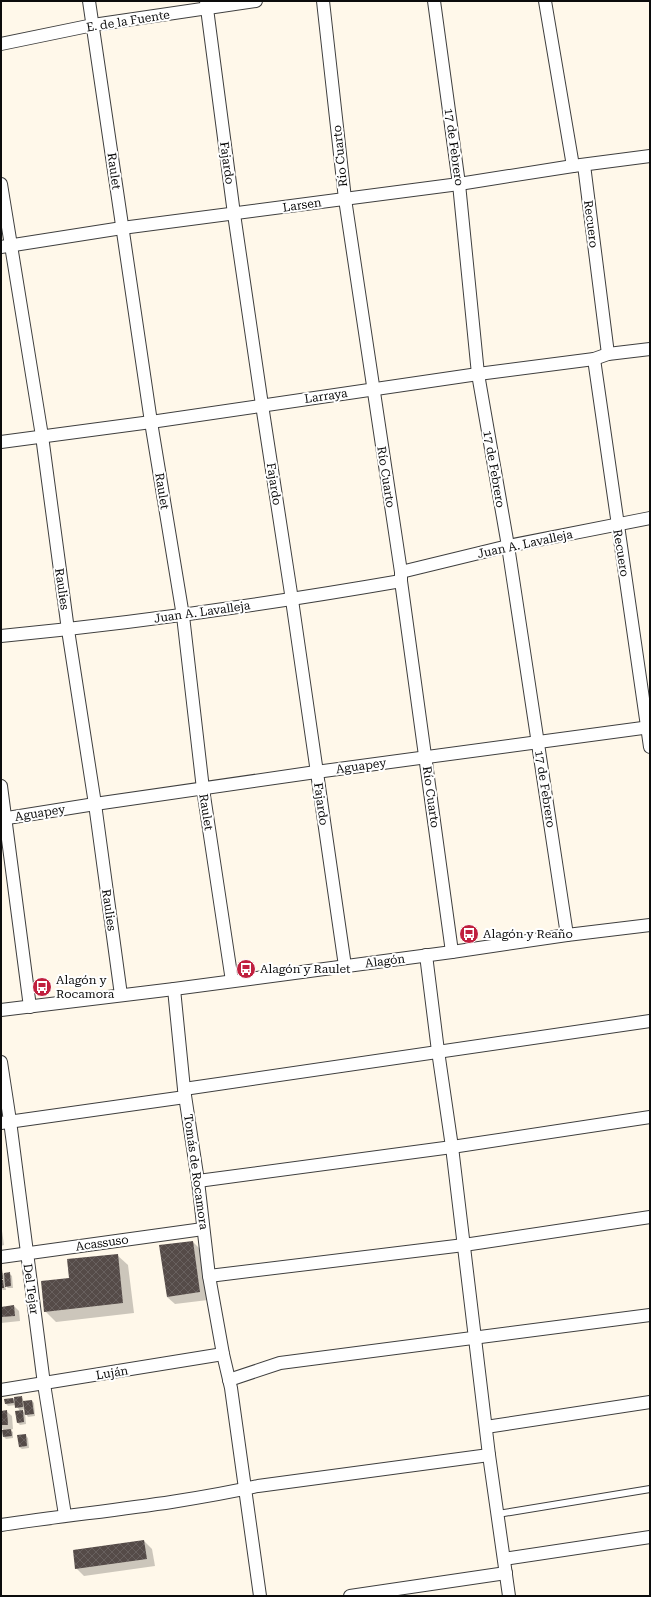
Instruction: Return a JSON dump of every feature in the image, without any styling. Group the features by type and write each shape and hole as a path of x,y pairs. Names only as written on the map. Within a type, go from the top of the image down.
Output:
{"street":[{"name":"Raulet","path":"89,1 151,422 183,616 203,789 232,981"},
{"name":"E. de la Fuente","path":"1,44 206,5 256,1"},
{"name":"Río Cuarto","path":"323,1 345,199 401,577 452,952"},
{"name":"17 de Febrero","path":"434,1 460,184 478,374 508,546 567,935"},
{"name":"Recuero","path":"545,1 579,165 608,354"},
{"name":"Fajardo","path":"206,5 234,214 292,600 344,966"},
{"name":"Larsen","path":"6,246 122,228 460,184 579,165 650,156"},
{"name":"Raulies","path":"1,184 6,246 42,436 68,630 95,804 121,995"},
{"name":"Larraya","path":"1,442 151,422 478,374 594,359 608,354 650,349"},
{"name":"Recuero","path":"594,359 617,525 649,727 650,747"},
{"name":"Juan A. Lavalleja","path":"1,636 68,630 183,616 292,600 401,577 508,546 650,518"},
{"name":"Aguapey","path":"3,819 316,772 649,727"},
{"path":"1,786 3,819 30,1007"},
{"name":"Alagón","path":"1,1010 174,989 650,925"},
{"path":"426,955 452,1147 489,1455 509,1596"},
{"name":"Tomás de Rocamora","path":"174,989 185,1093 198,1181 209,1276 229,1380 260,1596"},
{"path":"6,1122 438,1051 650,1021"},
{"name":"Del Tejar","path":"1,1062 6,1122 44,1384 65,1515"},
{"path":"198,1181 452,1147 650,1117"},
{"path":"209,1276 464,1245 650,1217"},
{"name":"Acassuso","path":"1,1257 203,1229"},
{"path":"229,1380 280,1363 650,1315"},
{"name":"Luján","path":"1,1390 223,1354"},
{"path":"486,1427 650,1402"},
{"path":"1,1525 65,1515 138,1507 222,1494 258,1486 489,1455"},
{"path":"504,1559 650,1537"},
{"path":"350,1596 506,1573"}],"lane":[{"path":"498,1514 650,1488"}],"building":[{"path":"193,1241 200,1292 167,1297 159,1245"},
{"path":"118,1254 123,1303 44,1312 41,1281 69,1278 67,1259"},
{"path":"2,1269 3,1279 1,1279"},
{"path":"10,1272 11,1286 5,1287 4,1273"},
{"path":"1,1280 3,1280 4,1288 1,1288"},
{"path":"14,1305 15,1316 1,1317 1,1307"},
{"path":"22,1396 23,1407 15,1408 14,1397"},
{"path":"13,1398 14,1403 5,1404 4,1399"},
{"path":"32,1400 34,1414 25,1415 23,1401"},
{"path":"7,1410 8,1425 1,1425 1,1411"},
{"path":"23,1410 24,1422 17,1423 15,1411"},
{"path":"11,1429 12,1436 3,1437 2,1430"},
{"path":"26,1434 27,1446 19,1447 17,1435"},
{"path":"144,1540 147,1559 75,1569 73,1550"}],"place":[{"name":"Alagón y Reaño","path":"469,934"},
{"name":"Alagón y Raulet","path":"246,969"},
{"name":"Alagón y Rocamora","path":"42,987"}]}
